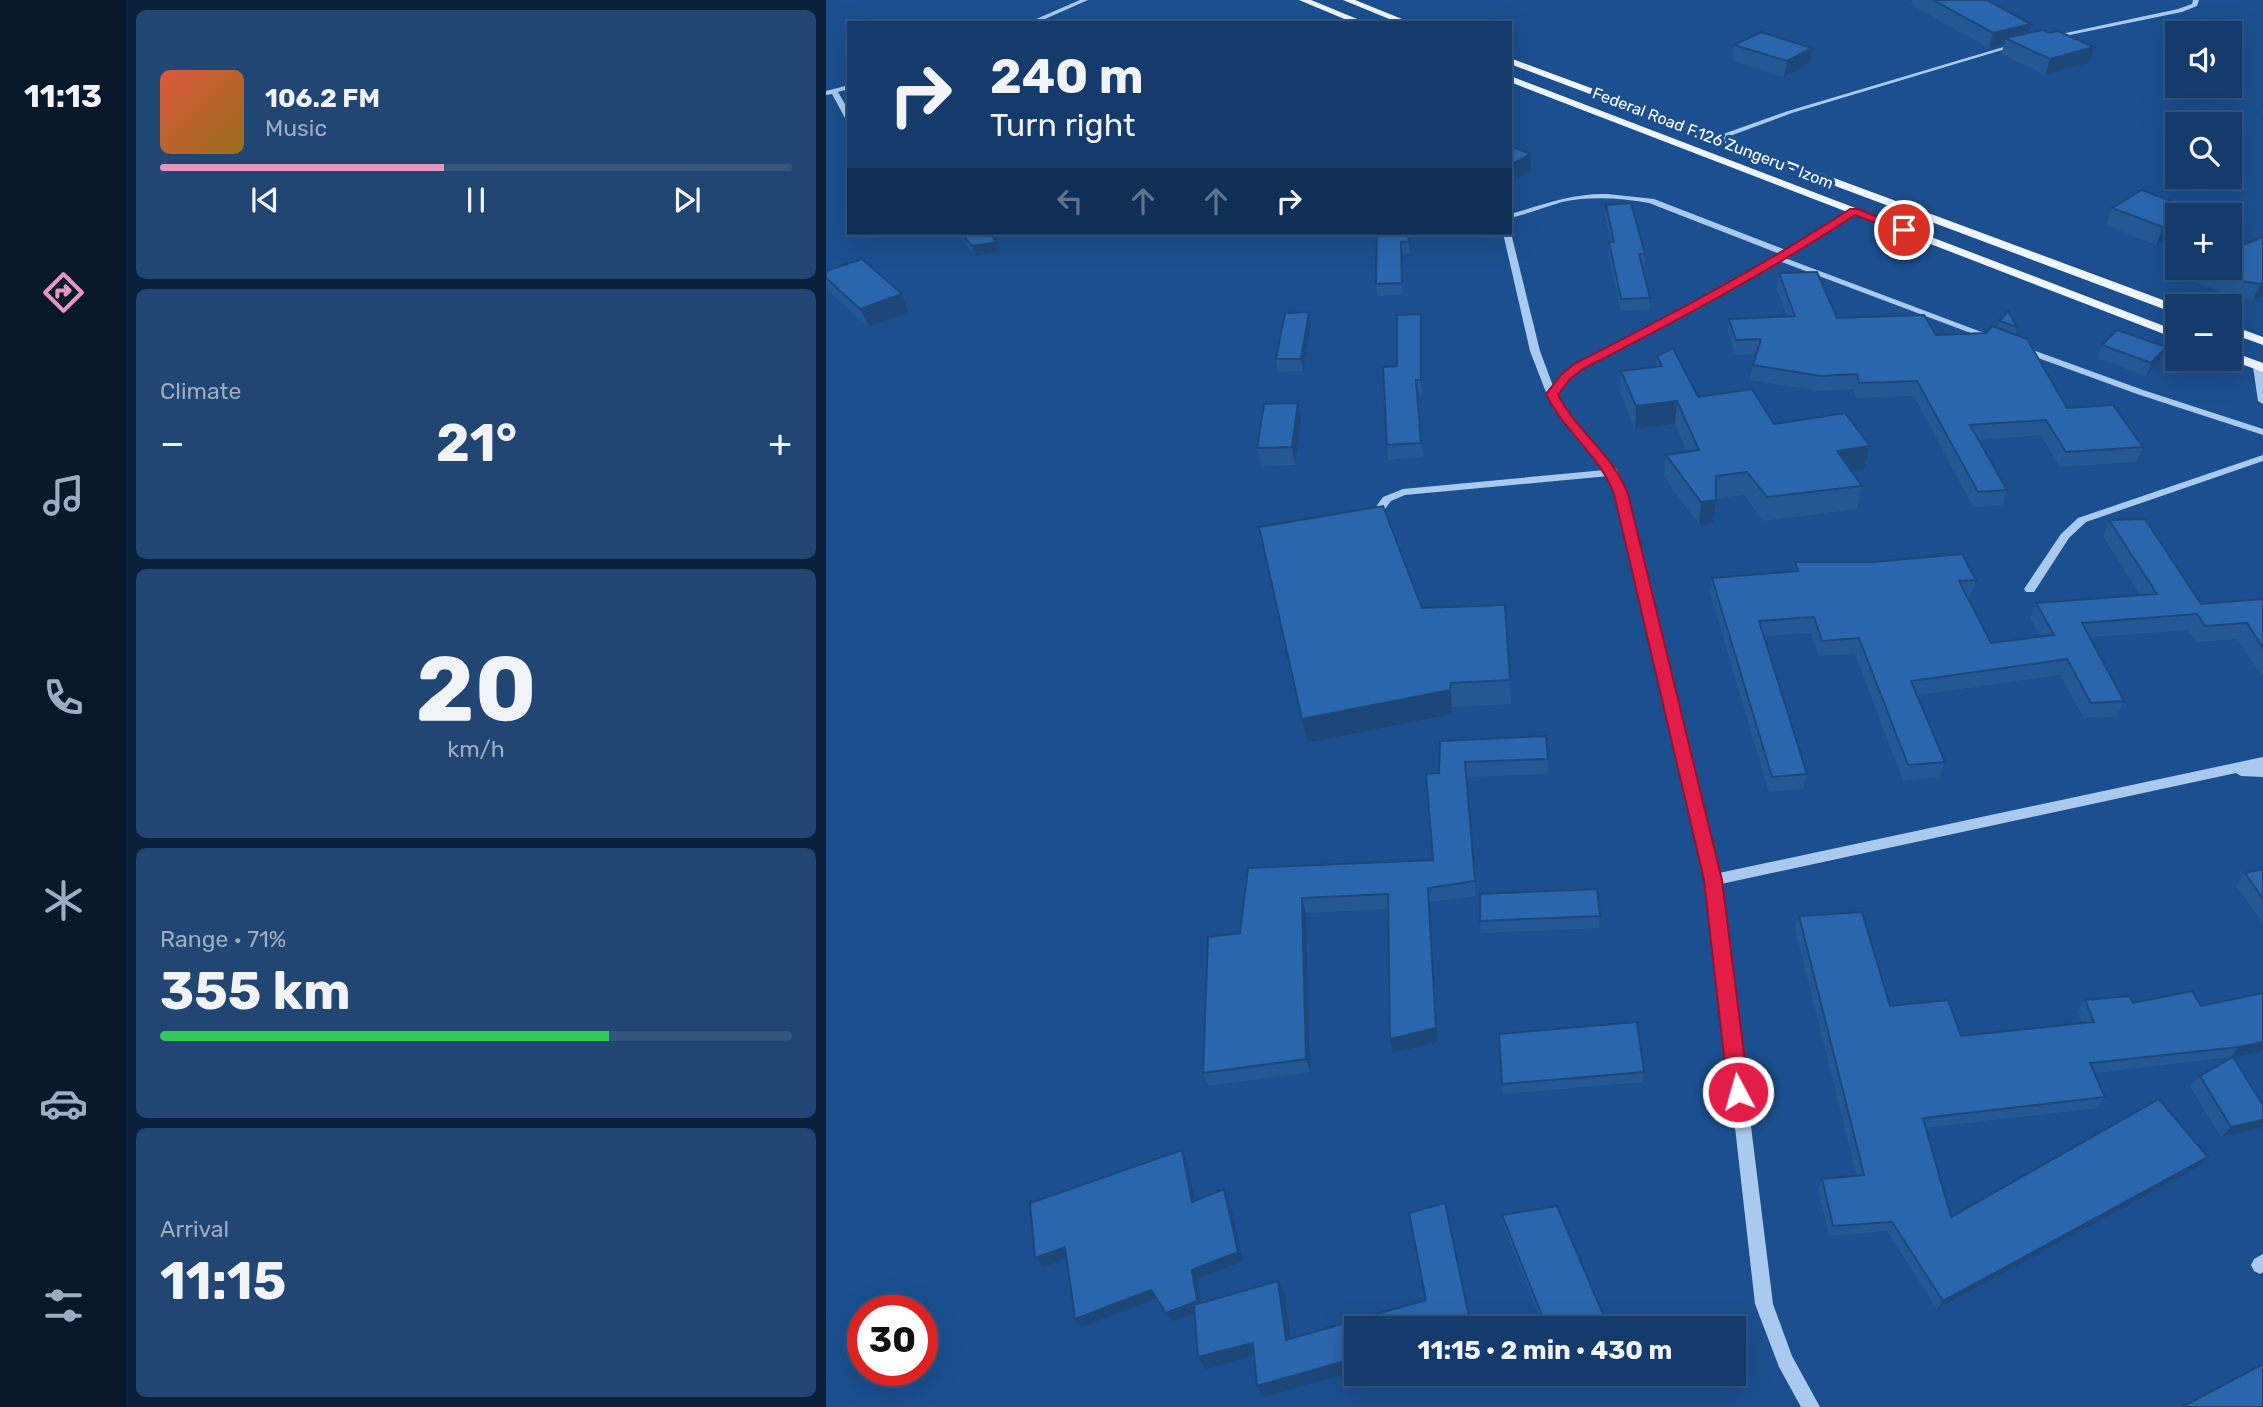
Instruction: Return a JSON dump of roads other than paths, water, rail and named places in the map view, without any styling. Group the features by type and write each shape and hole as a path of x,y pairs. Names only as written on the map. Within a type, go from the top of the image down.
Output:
{"main road":[{"path":"1303,0 1358,21"},
{"path":"1347,0 1403,21"},
{"name":"Federal Road F.126 Zungeru - Izom","path":"1516,63 2165,306"},
{"name":"Federal Road F.126 Zungeru - Izom","path":"1512,80 2165,330"},
{"path":"2242,333 2263,341"},
{"path":"2242,360 2261,368"}],"street":[{"path":"1038,21 1085,0"},
{"path":"2038,40 2180,11 2195,5 2196,0"},
{"path":"1716,138 1866,89 2027,43"},
{"path":"847,88 830,92 847,115"},
{"path":"1512,215 1563,200 1605,196 1651,201 1784,257 2000,340"},
{"path":"1552,394 1566,376 1578,367 1713,298 1784,257 1854,211"},
{"path":"1507,235 1535,351 1552,394 1563,416 1613,472 1624,507 1713,880 1763,1304 1785,1361 1811,1407"},
{"path":"2012,345 2263,433"},
{"path":"2261,368 2258,382 2263,401"},
{"path":"2030,589 2065,536 2082,520 2263,458"},
{"path":"1375,515 1387,499 1403,492 1613,472"},
{"path":"1713,880 2263,762"},
{"path":"2212,771 2263,772"}]}
